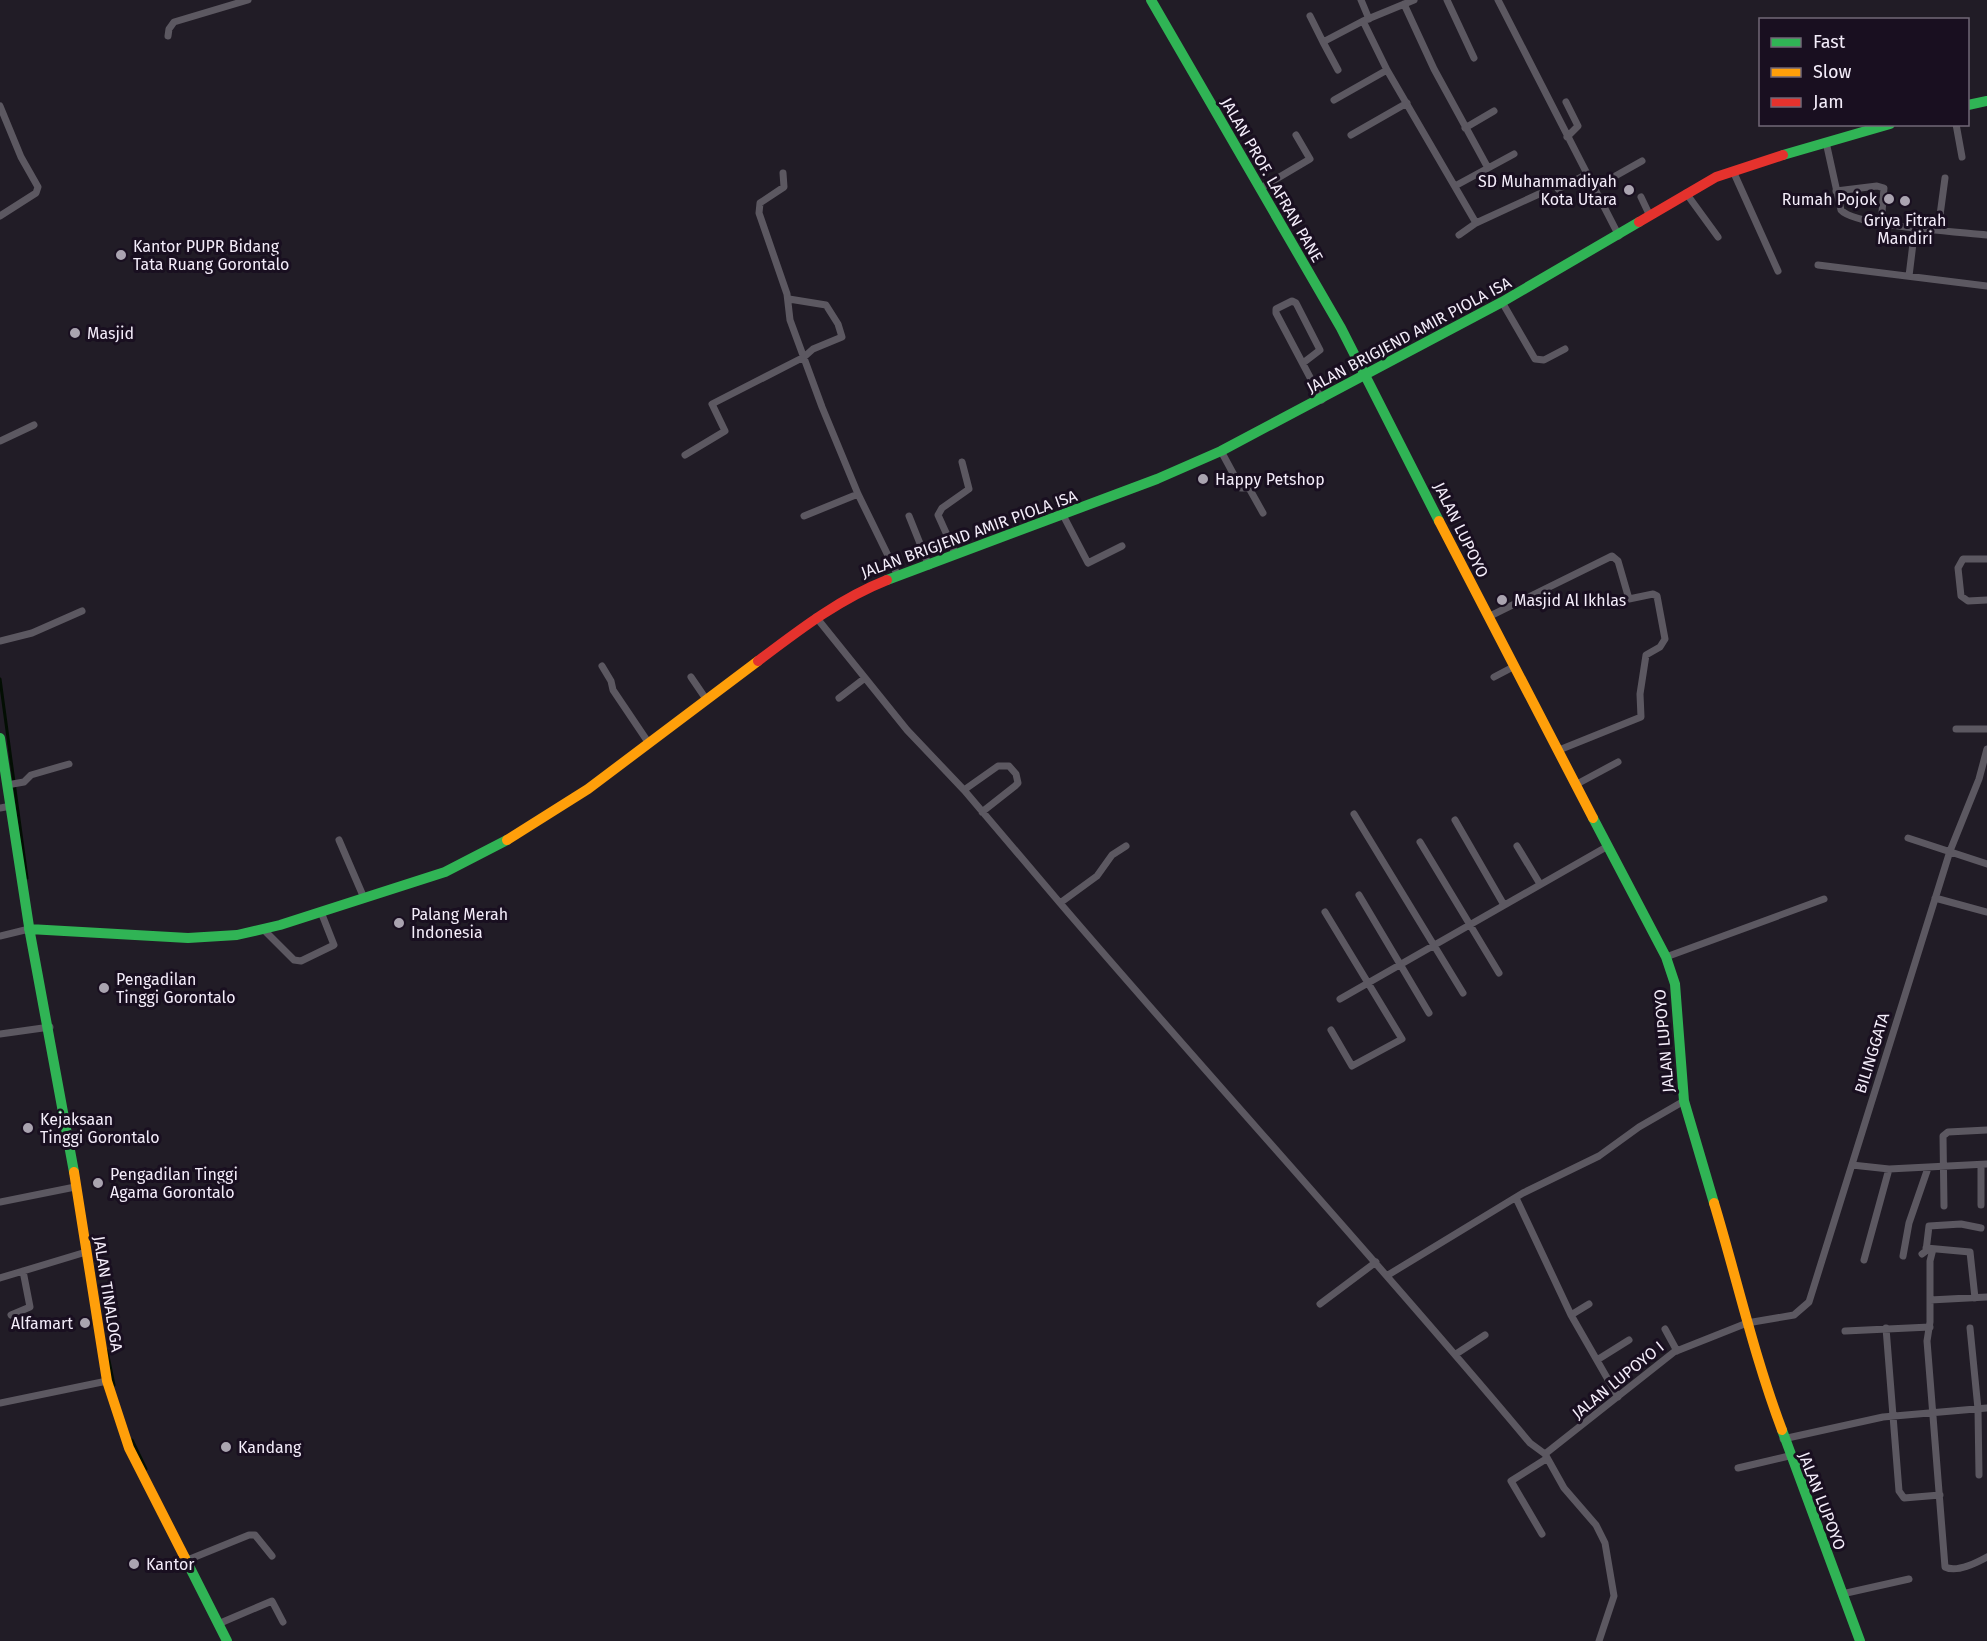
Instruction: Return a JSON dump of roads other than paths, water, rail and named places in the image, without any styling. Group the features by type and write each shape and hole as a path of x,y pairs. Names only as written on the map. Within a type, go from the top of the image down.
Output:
{"street":[{"path":"168,36 169,29 174,22 248,0"},
{"name":"JALAN PROF. LAFRAN PANE","path":"1151,0 1261,188 1366,376"},
{"path":"1361,0 1366,20 1387,70 1476,223"},
{"path":"1323,42 1366,20 1414,0"},
{"path":"1447,0 1474,57"},
{"path":"1501,1 1619,236"},
{"path":"1404,4 1465,128 1488,168"},
{"path":"1310,16 1338,70"},
{"path":"1334,100 1387,70"},
{"path":"1969,105 1987,100"},
{"path":"1566,102 1578,126 1568,136"},
{"path":"1351,135 1407,103"},
{"path":"0,106 21,157 38,187 36,193 0,216"},
{"path":"1465,128 1494,111"},
{"name":"JALAN BRIGJEND AMIR PIOLA ISA","path":"30,929 188,938 237,935 321,912 445,872 503,842 588,789 816,616 868,586 929,566 1157,480 1221,451 1322,400 1502,302 1619,236 1686,193 1733,171 1883,126"},
{"path":"1956,126 1962,157"},
{"path":"1261,188 1310,159 1296,135"},
{"path":"1826,142 1836,191 1844,213 1881,224 1987,236"},
{"path":"1455,186 1515,154"},
{"path":"1594,188 1642,162"},
{"path":"1733,171 1778,271"},
{"path":"783,172 784,187 766,198 758,208 789,299 790,320 804,357 858,494 898,576"},
{"path":"1558,189 1587,174"},
{"path":"1938,230 1945,178"},
{"path":"1836,191 1877,186 1884,188 1881,224"},
{"path":"1686,193 1719,237"},
{"path":"1458,235 1476,223 1539,194"},
{"path":"1641,196 1650,216"},
{"path":"1909,276 1915,227"},
{"path":"1818,265 1987,286"},
{"path":"686,455 725,431 712,404 804,357 813,349 840,339 842,335 826,305 789,299"},
{"path":"1303,363 1320,350 1296,303 1292,301 1276,311 1322,400"},
{"path":"1502,302 1535,359 1544,360 1565,348"},
{"name":"JALAN LUPOYO","path":"1366,376 1488,617 1666,957 1675,984 1684,1101 1734,1267 1759,1369 1789,1456 1860,1641"},
{"path":"0,441 34,425"},
{"path":"1221,451 1241,488 1249,488 1263,513"},
{"path":"956,555 938,515 942,508 969,489 962,462"},
{"path":"804,516 858,494"},
{"path":"1064,515 1088,563 1122,546"},
{"path":"909,516 929,566"},
{"path":"1488,617 1609,556 1614,556 1618,561 1629,599 1653,594 1657,596 1665,639 1664,643 1646,655 1640,694 1641,717 1559,750"},
{"path":"1987,559 1963,559 1958,568 1961,596 1968,601 1987,600"},
{"path":"0,641 32,633 82,611"},
{"path":"816,616 907,730 964,790 1185,1049 1388,1275 1530,1443 1546,1456 1564,1488 1596,1525 1605,1543 1614,1596 1599,1641"},
{"path":"602,666 611,681 613,690 648,742"},
{"path":"1494,677 1515,666"},
{"path":"691,677 706,699"},
{"path":"839,698 865,678"},
{"path":"1956,729 1987,729"},
{"name":"JALAN TINALOGA","path":"0,738 13,784 5,807 50,1028 107,1381 129,1448 227,1641"},
{"name":"BILINGGATA","path":"1747,1323 1794,1315 1809,1302 1956,853 1987,749"},
{"path":"1577,784 1618,762"},
{"path":"13,784 31,775 69,764"},
{"path":"964,790 998,766 1009,766 1016,774 1018,783 982,812"},
{"path":"1354,814 1463,993"},
{"path":"1455,820 1504,906"},
{"path":"1908,838 1987,864"},
{"path":"339,840 364,898"},
{"path":"1420,842 1499,973"},
{"path":"1060,903 1097,876 1112,855 1126,846"},
{"path":"1517,846 1540,884"},
{"path":"1340,999 1608,846"},
{"path":"1359,895 1429,1013"},
{"path":"1666,957 1824,899"},
{"path":"1939,900 1987,912"},
{"path":"263,929 294,960 301,961 334,945 321,912"},
{"path":"1325,912 1402,1039 1352,1066 1331,1030"},
{"path":"0,936 30,929"},
{"path":"0,1034 50,1028"},
{"path":"1388,1275 1420,1253 1516,1198 1599,1156 1639,1127 1684,1101"},
{"path":"1944,1206 1945,1134 1987,1130"},
{"path":"1855,1166 1889,1169 1984,1164 1980,1205"},
{"path":"1903,1256 1909,1223 1928,1168"},
{"path":"1864,1260 1889,1169"},
{"path":"0,1202 75,1187"},
{"path":"1516,1198 1571,1315 1617,1397"},
{"path":"1981,1228 1960,1224 1929,1226 1927,1250 1930,1327 1927,1351 1947,1569 1970,1565 1987,1557"},
{"path":"1927,1250 1970,1252 1975,1298"},
{"path":"0,1278 86,1252"},
{"path":"1320,1304 1376,1262"},
{"path":"11,1315 30,1307 22,1271"},
{"path":"1930,1300 1987,1297"},
{"path":"1571,1315 1589,1304"},
{"name":"JALAN LUPOYO I","path":"1542,1534 1511,1481 1546,1456 1677,1351 1747,1323"},
{"path":"1845,1331 1930,1327"},
{"path":"1886,1328 1900,1494 1904,1498 1940,1495"},
{"path":"1970,1328 1978,1409 1979,1475"},
{"path":"1665,1329 1677,1351"},
{"path":"1456,1354 1485,1335"},
{"path":"1597,1360 1629,1340"},
{"path":"0,1403 107,1381"},
{"path":"1783,1439 1893,1416 1987,1408"},
{"path":"1737,1468 1789,1456"},
{"path":"186,1560 249,1535 258,1538 272,1556"},
{"path":"1842,1594 1909,1579"},
{"path":"218,1624 272,1601 283,1622"}],"waterway":[{"path":"0,679 27,878"},
{"path":"107,1351 114,1385"},
{"path":"132,1440 146,1469"}],"place":[{"name":"SD Muhammadiyah Kota Utara","path":"1629,190"},
{"name":"Rumah Pojok","path":"1889,199"},
{"name":"Griya Fitrah Mandiri","path":"1905,201"},
{"name":"Kantor PUPR Bidang Tata Ruang Gorontalo","path":"121,255"},
{"name":"Masjid","path":"75,333"},
{"name":"Happy Petshop","path":"1203,479"},
{"name":"Masjid Al Ikhlas","path":"1502,600"},
{"name":"Palang Merah Indonesia","path":"399,923"},
{"name":"Pengadilan Tinggi Gorontalo","path":"104,988"},
{"name":"Kejaksaan Tinggi Gorontalo","path":"28,1128"},
{"name":"Pengadilan Tinggi Agama Gorontalo","path":"98,1183"},
{"name":"Alfamart","path":"85,1323"},
{"name":"Kandang","path":"226,1447"},
{"name":"Kantor","path":"134,1564"}]}
